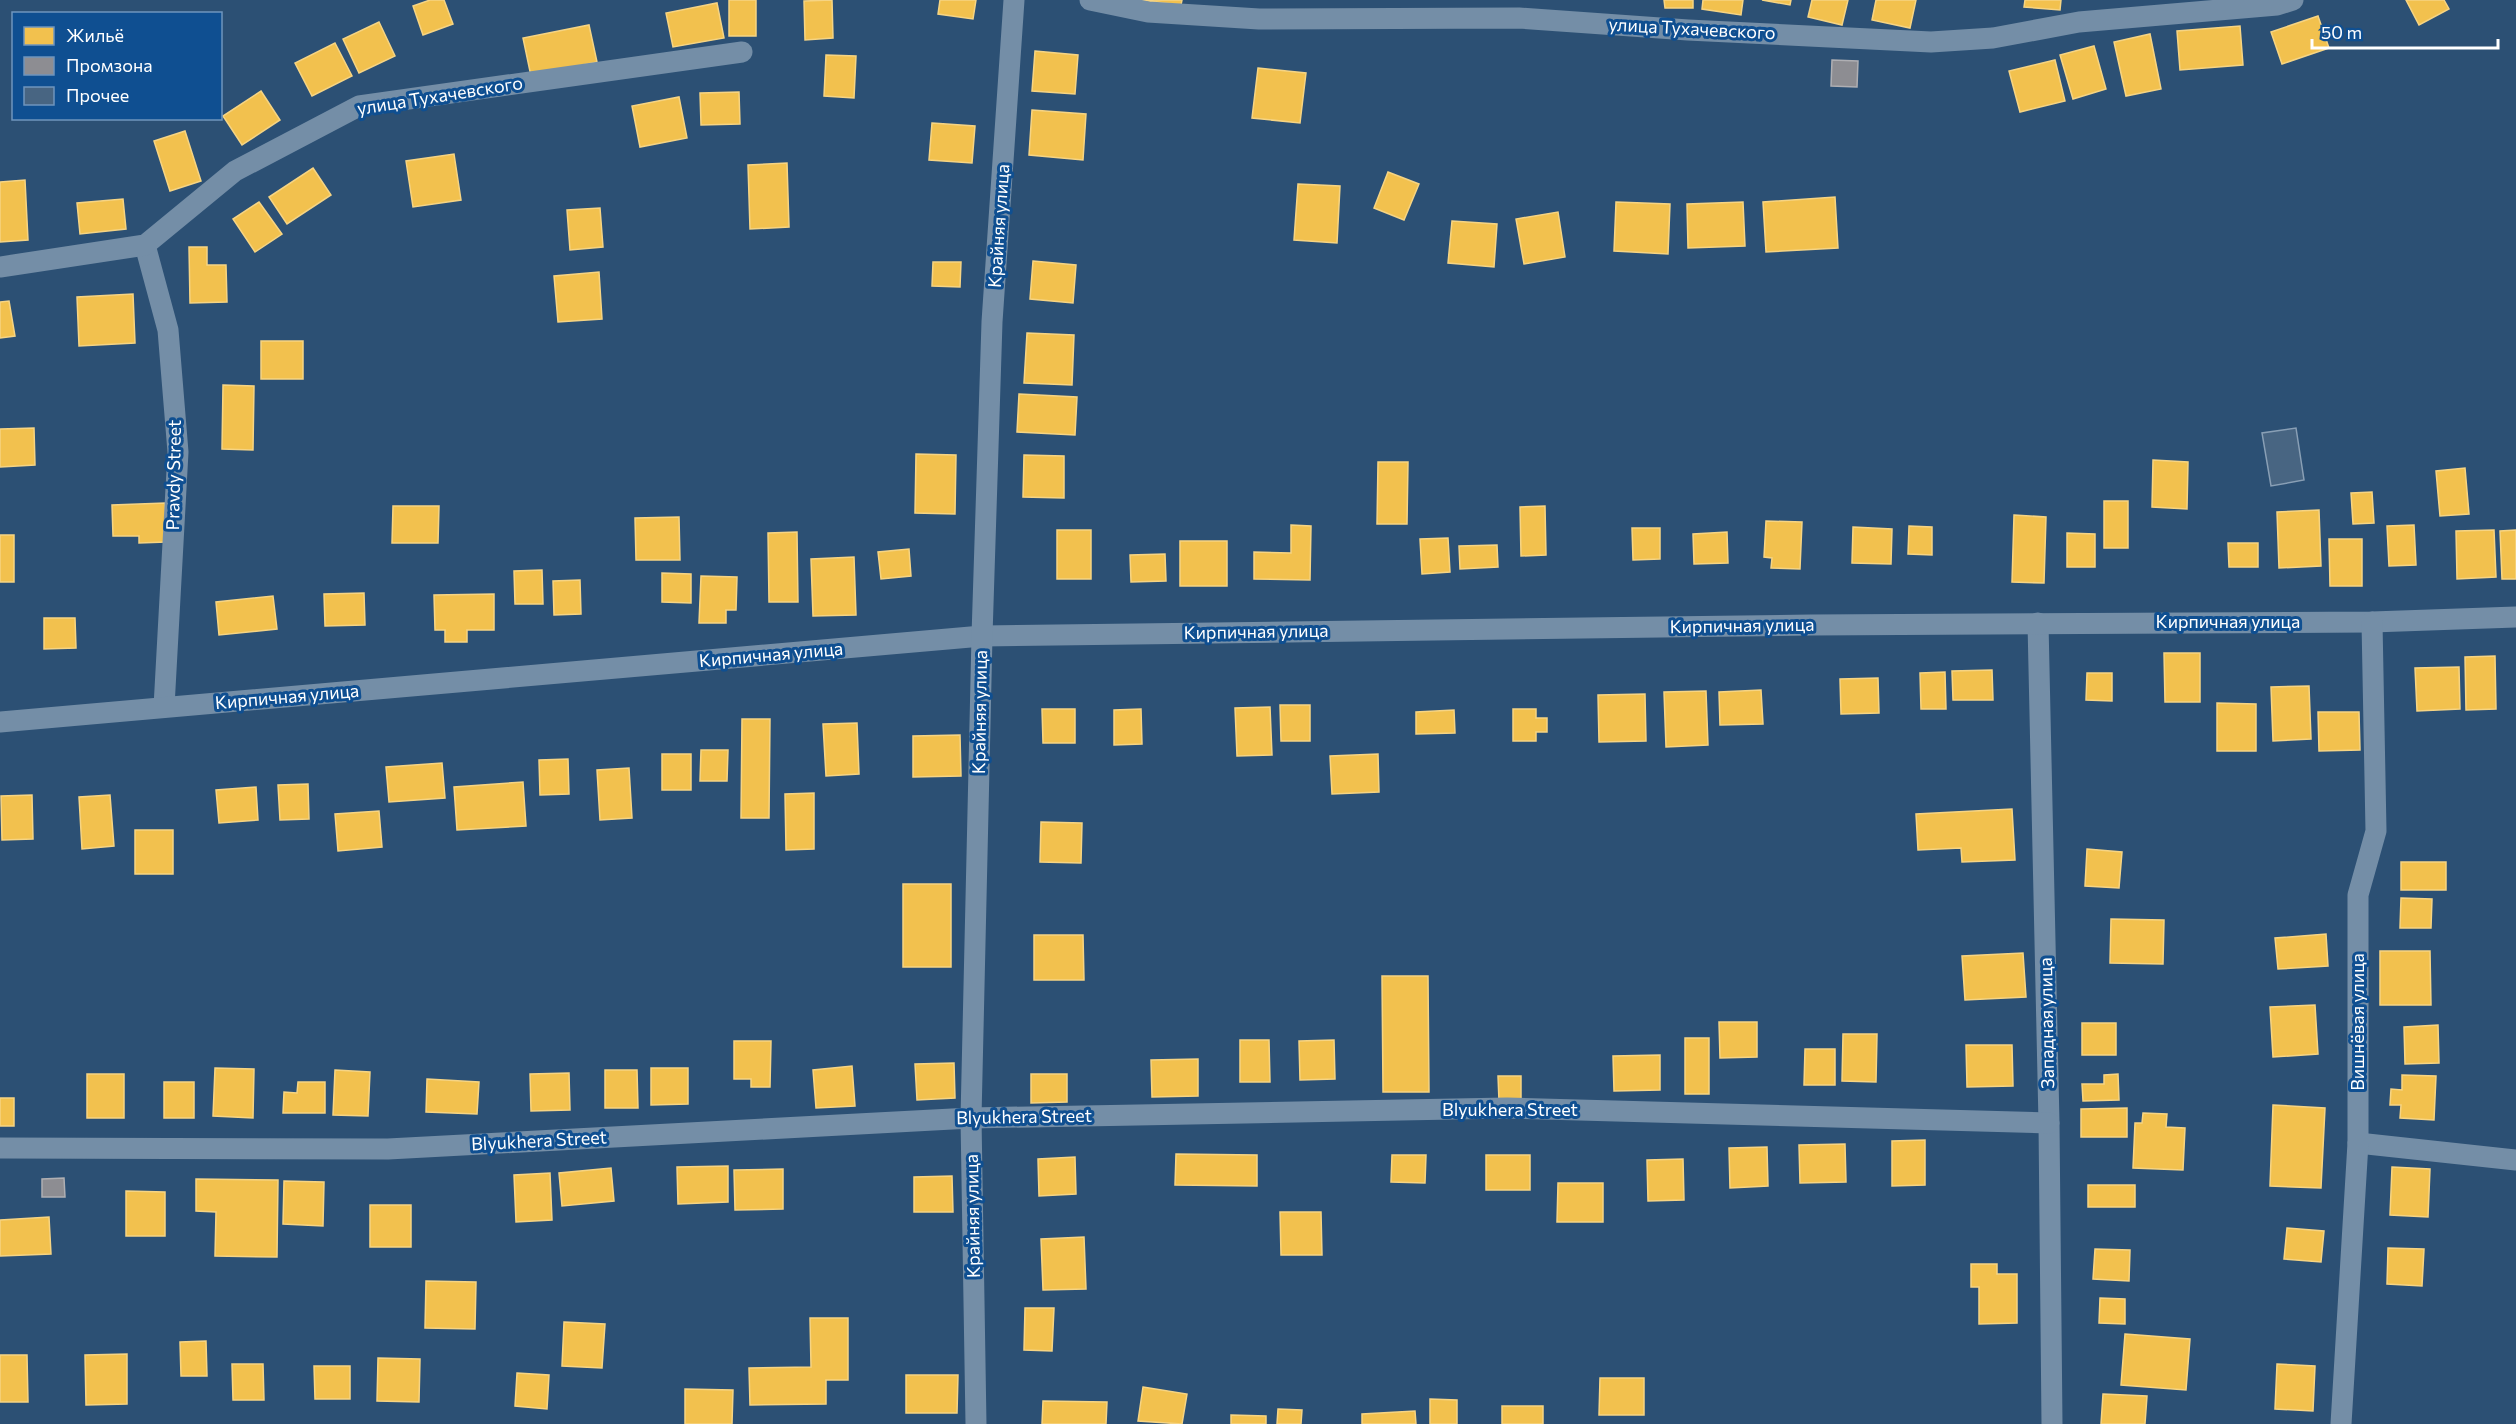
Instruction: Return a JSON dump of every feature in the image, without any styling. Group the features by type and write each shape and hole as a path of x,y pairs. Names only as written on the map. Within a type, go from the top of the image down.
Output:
{"street":[{"name":"Крайняя улица","path":"976,1424 971,1118 982,636 992,322 1014,0"},
{"name":"улица Тухачевского","path":"1090,0 1148,12 1259,19 1519,18 1688,30 1931,42 1993,38 2079,22 2277,5 2293,0"},
{"name":"улица Тухачевского","path":"145,245 235,171 358,106 742,52"},
{"path":"0,267 145,245"},
{"name":"Pravdy Street","path":"145,245 168,330 178,452 164,707"},
{"name":"Кирпичная улица","path":"0,722 982,636 2038,623 2372,622 2516,617"},
{"name":"Вишнёвая улица","path":"2342,1424 2358,1143 2358,895 2376,831 2372,622"},
{"name":"Западная улица","path":"2038,623 2049,1123 2052,1424"},
{"name":"Blyukhera Street","path":"0,1148 388,1149 971,1118 1507,1108 2049,1123"},
{"path":"2358,1143 2516,1160"}],"building: Жильё":[{"path":"430,0 444,0 453,24 423,35 413,6"},
{"path":"729,0 756,0 756,36 729,36"},
{"path":"832,0 833,38 805,40 804,1"},
{"path":"940,0 976,0 973,19 938,14"},
{"path":"1140,0 1182,0 1181,5"},
{"path":"1664,0 1693,0 1693,8 1665,8"},
{"path":"1703,0 1743,0 1741,15 1702,9"},
{"path":"1762,0 1791,0 1790,5"},
{"path":"1812,0 1848,0 1842,25 1808,17"},
{"path":"1876,0 1916,0 1910,28 1872,20"},
{"path":"2025,0 2061,0 2060,10 2024,7"},
{"path":"2406,0 2444,0 2449,9 2419,25"},
{"path":"717,3 724,38 673,47 666,13"},
{"path":"2318,16 2329,48 2282,64 2271,32"},
{"path":"379,22 395,56 359,73 343,39"},
{"path":"589,25 597,62 531,76 523,38"},
{"path":"2240,26 2243,65 2180,70 2177,31"},
{"path":"2150,34 2161,89 2126,96 2114,42"},
{"path":"335,43 352,76 312,96 295,63"},
{"path":"2094,46 2106,89 2073,99 2060,55"},
{"path":"1035,51 1078,55 1075,94 1032,91"},
{"path":"826,55 856,56 854,98 824,96"},
{"path":"2055,60 2065,101 2020,112 2009,71"},
{"path":"1258,68 1306,73 1300,123 1252,118"},
{"path":"261,91 280,120 242,145 223,116"},
{"path":"739,92 740,124 701,125 700,93"},
{"path":"679,97 687,138 640,147 632,106"},
{"path":"1032,110 1086,114 1083,160 1029,155"},
{"path":"932,123 975,126 972,163 929,160"},
{"path":"185,131 201,181 170,191 154,141"},
{"path":"454,154 461,200 413,207 406,161"},
{"path":"787,163 789,227 750,229 748,165"},
{"path":"313,168 331,195 287,224 269,197"},
{"path":"1388,172 1419,184 1404,220 1374,208"},
{"path":"25,180 28,240 0,242 0,182"},
{"path":"1298,184 1340,186 1337,243 1294,240"},
{"path":"1835,197 1838,248 1766,252 1763,202"},
{"path":"123,199 126,229 80,234 77,203"},
{"path":"259,202 282,234 255,252 233,219"},
{"path":"1616,202 1670,204 1668,254 1614,251"},
{"path":"1743,202 1745,246 1688,248 1687,204"},
{"path":"600,208 603,247 570,250 567,210"},
{"path":"1558,212 1565,257 1524,264 1516,219"},
{"path":"1452,221 1497,224 1494,267 1448,263"},
{"path":"189,247 207,247 207,265 226,265 227,302 190,303"},
{"path":"1033,261 1076,265 1073,303 1030,299"},
{"path":"933,262 961,262 960,287 932,286"},
{"path":"599,272 602,319 558,322 554,276"},
{"path":"133,294 135,343 79,346 77,297"},
{"path":"9,301 15,336 0,338 0,302"},
{"path":"1027,333 1074,335 1072,385 1024,383"},
{"path":"261,341 303,341 303,379 261,379"},
{"path":"223,385 254,386 253,450 222,449"},
{"path":"1019,394 1077,397 1075,435 1017,432"},
{"path":"34,428 35,465 0,467 0,429"},
{"path":"916,454 956,455 955,514 915,513"},
{"path":"1024,455 1064,456 1064,498 1023,497"},
{"path":"2153,460 2188,462 2187,509 2152,507"},
{"path":"1378,462 1408,462 1407,524 1377,524"},
{"path":"2465,468 2469,514 2440,516 2436,471"},
{"path":"2372,492 2374,523 2353,524 2351,493"},
{"path":"2104,501 2128,501 2128,548 2104,548"},
{"path":"165,503 166,542 139,543 139,536 113,536 112,505"},
{"path":"393,506 439,506 438,543 392,543"},
{"path":"1545,506 1546,555 1521,556 1520,507"},
{"path":"2319,510 2321,566 2279,568 2277,512"},
{"path":"2014,515 2046,517 2044,583 2012,582"},
{"path":"679,517 680,560 636,560 635,518"},
{"path":"1766,521 1802,522 1800,569 1771,568 1772,558 1764,557"},
{"path":"1291,525 1311,526 1310,580 1254,579 1254,552 1291,553"},
{"path":"2414,525 2416,565 2389,566 2387,526"},
{"path":"1909,526 1932,527 1932,555 1908,554"},
{"path":"1853,527 1892,529 1891,564 1852,563"},
{"path":"1632,528 1660,528 1660,559 1633,560"},
{"path":"1057,530 1091,530 1091,579 1057,579"},
{"path":"2494,530 2496,577 2457,579 2456,531"},
{"path":"2516,530 2516,579 2502,579 2500,531"},
{"path":"797,532 798,602 769,602 768,533"},
{"path":"1727,532 1728,563 1694,564 1693,534"},
{"path":"2067,533 2095,534 2095,567 2067,567"},
{"path":"0,535 14,535 14,582 0,582"},
{"path":"1448,538 1450,572 1422,574 1420,539"},
{"path":"2329,539 2362,539 2362,586 2330,586"},
{"path":"1180,541 1227,541 1227,586 1180,586"},
{"path":"2228,543 2258,543 2258,567 2229,567"},
{"path":"1497,545 1498,567 1460,569 1459,546"},
{"path":"909,549 911,576 881,579 878,552"},
{"path":"1165,554 1166,581 1131,582 1130,555"},
{"path":"854,557 856,615 813,616 811,559"},
{"path":"542,570 543,604 515,604 514,571"},
{"path":"662,573 691,574 691,603 662,602"},
{"path":"701,576 737,577 736,610 726,610 726,623 699,623"},
{"path":"580,580 581,614 554,615 553,581"},
{"path":"364,593 365,625 325,626 324,594"},
{"path":"494,594 494,630 467,630 467,642 445,642 445,630 435,630 434,595"},
{"path":"273,596 277,629 219,635 216,602"},
{"path":"44,618 75,618 76,648 44,649"},
{"path":"2164,653 2200,653 2200,702 2165,702"},
{"path":"2495,656 2496,709 2466,710 2465,657"},
{"path":"2459,667 2460,709 2417,711 2415,668"},
{"path":"1992,670 1993,700 1953,700 1952,671"},
{"path":"1945,672 1946,709 1921,709 1920,673"},
{"path":"2087,673 2112,673 2112,701 2086,700"},
{"path":"1878,678 1879,713 1841,714 1840,679"},
{"path":"2309,686 2311,739 2273,741 2271,687"},
{"path":"1761,690 1763,724 1720,725 1719,692"},
{"path":"1706,691 1708,745 1666,747 1664,692"},
{"path":"1645,694 1646,741 1599,742 1598,695"},
{"path":"2217,703 2256,704 2256,751 2217,751"},
{"path":"1280,705 1310,705 1310,741 1281,741"},
{"path":"1270,707 1272,755 1237,756 1235,708"},
{"path":"1042,709 1075,709 1075,743 1043,743"},
{"path":"1141,709 1142,744 1114,745 1114,710"},
{"path":"1513,709 1536,709 1536,718 1547,718 1547,732 1536,732 1536,741 1513,741"},
{"path":"1454,710 1455,733 1416,734 1416,712"},
{"path":"2318,712 2359,712 2360,750 2319,751"},
{"path":"742,719 770,719 769,818 741,818"},
{"path":"857,723 859,774 826,776 823,724"},
{"path":"960,735 961,776 913,777 913,736"},
{"path":"701,750 728,750 727,781 700,781"},
{"path":"662,754 691,754 691,790 662,790"},
{"path":"1378,754 1379,792 1332,794 1330,756"},
{"path":"568,759 569,794 540,795 539,760"},
{"path":"442,763 445,798 389,802 386,767"},
{"path":"629,768 632,818 600,820 597,770"},
{"path":"523,782 526,826 457,830 454,787"},
{"path":"308,784 309,819 280,820 278,785"},
{"path":"256,787 258,820 219,823 216,790"},
{"path":"814,793 814,849 786,850 785,794"},
{"path":"32,795 33,839 2,840 1,796"},
{"path":"110,795 114,846 82,849 79,797"},
{"path":"2012,809 2015,860 1962,862 1961,848 1918,850 1916,814"},
{"path":"379,811 382,847 338,851 335,814"},
{"path":"1041,822 1082,823 1081,863 1040,862"},
{"path":"135,830 173,830 173,874 135,874"},
{"path":"2087,849 2122,852 2119,888 2085,886"},
{"path":"2401,862 2446,862 2446,890 2401,890"},
{"path":"903,884 951,884 951,967 903,967"},
{"path":"2401,898 2432,899 2431,928 2400,928"},
{"path":"2111,919 2164,920 2163,964 2110,963"},
{"path":"2326,934 2328,966 2278,969 2275,938"},
{"path":"1034,935 1083,935 1084,980 1034,980"},
{"path":"2380,951 2430,951 2431,1005 2380,1005"},
{"path":"2023,953 2026,997 1965,1000 1962,956"},
{"path":"1382,976 1428,976 1429,1092 1383,1092"},
{"path":"2315,1005 2318,1054 2273,1057 2270,1007"},
{"path":"1719,1022 1757,1022 1757,1057 1720,1058"},
{"path":"2082,1023 2116,1023 2116,1055 2082,1055"},
{"path":"2438,1025 2439,1063 2405,1064 2404,1027"},
{"path":"1843,1034 1877,1034 1876,1082 1842,1081"},
{"path":"1685,1038 1709,1038 1709,1094 1685,1094"},
{"path":"1240,1040 1269,1040 1270,1082 1240,1082"},
{"path":"1334,1040 1335,1079 1300,1080 1299,1041"},
{"path":"734,1041 771,1041 770,1087 751,1087 751,1079 734,1079"},
{"path":"1966,1045 2012,1045 2013,1086 1967,1087"},
{"path":"1805,1049 1835,1049 1835,1085 1804,1085"},
{"path":"1660,1055 1660,1090 1614,1091 1613,1056"},
{"path":"1198,1059 1198,1096 1152,1097 1151,1060"},
{"path":"954,1063 955,1098 917,1100 915,1064"},
{"path":"852,1066 855,1106 816,1108 813,1070"},
{"path":"215,1068 254,1069 253,1118 213,1116"},
{"path":"651,1068 688,1068 688,1104 651,1105"},
{"path":"335,1070 370,1072 368,1116 333,1115"},
{"path":"605,1070 637,1070 638,1108 605,1108"},
{"path":"569,1073 570,1110 531,1111 530,1074"},
{"path":"87,1074 124,1074 124,1118 87,1118"},
{"path":"1031,1074 1067,1074 1067,1102 1031,1103"},
{"path":"2118,1074 2119,1100 2083,1101 2082,1084 2104,1084 2104,1075"},
{"path":"2402,1075 2436,1076 2434,1120 2400,1118 2401,1105 2390,1105 2391,1089 2402,1090"},
{"path":"1498,1076 1521,1076 1521,1101 1499,1101"},
{"path":"427,1079 479,1082 477,1114 426,1112"},
{"path":"164,1082 194,1082 194,1118 164,1118"},
{"path":"298,1082 325,1082 325,1113 283,1113 284,1092 297,1093"},
{"path":"0,1098 14,1098 14,1126 0,1126"},
{"path":"2273,1105 2325,1108 2321,1188 2270,1186"},
{"path":"2127,1108 2127,1137 2081,1137 2081,1109"},
{"path":"2143,1113 2167,1114 2166,1127 2185,1128 2183,1170 2133,1168 2135,1123 2142,1123"},
{"path":"1925,1140 1925,1185 1892,1186 1892,1141"},
{"path":"1845,1144 1846,1182 1800,1183 1799,1145"},
{"path":"1767,1147 1768,1186 1730,1188 1729,1148"},
{"path":"1176,1154 1257,1155 1257,1186 1175,1185"},
{"path":"1392,1155 1426,1155 1425,1183 1391,1182"},
{"path":"1486,1155 1530,1155 1530,1190 1486,1190"},
{"path":"1075,1157 1076,1194 1039,1196 1038,1159"},
{"path":"1683,1159 1684,1200 1648,1201 1647,1160"},
{"path":"728,1166 728,1202 678,1204 677,1167"},
{"path":"2392,1167 2430,1169 2428,1217 2390,1215"},
{"path":"611,1168 614,1201 562,1206 559,1173"},
{"path":"783,1169 783,1209 735,1210 734,1170"},
{"path":"550,1173 552,1220 516,1222 514,1175"},
{"path":"952,1176 953,1212 914,1212 914,1177"},
{"path":"196,1179 278,1180 277,1257 215,1256 216,1212 196,1211"},
{"path":"284,1181 324,1182 323,1226 283,1224"},
{"path":"1558,1183 1603,1183 1603,1222 1557,1222"},
{"path":"2088,1185 2135,1185 2135,1207 2088,1207"},
{"path":"126,1191 165,1192 165,1236 126,1236"},
{"path":"370,1205 411,1205 411,1247 370,1247"},
{"path":"1280,1212 1321,1212 1322,1255 1281,1255"},
{"path":"49,1217 51,1254 0,1256 0,1220"},
{"path":"2287,1228 2324,1231 2321,1262 2284,1259"},
{"path":"1084,1237 1086,1289 1043,1290 1041,1239"},
{"path":"2388,1248 2424,1249 2422,1286 2387,1284"},
{"path":"2095,1249 2130,1250 2129,1281 2093,1279"},
{"path":"1971,1264 1997,1264 1997,1274 2017,1274 2017,1323 1979,1324 1979,1287 1971,1287"},
{"path":"426,1281 476,1282 475,1329 425,1328"},
{"path":"2100,1298 2125,1299 2125,1324 2099,1323"},
{"path":"1025,1308 1054,1308 1052,1351 1024,1350"},
{"path":"810,1318 848,1318 848,1380 826,1380 826,1404 750,1405 749,1368 811,1367"},
{"path":"564,1322 605,1324 602,1368 562,1366"},
{"path":"2125,1334 2190,1339 2186,1390 2121,1385"},
{"path":"206,1341 207,1376 181,1376 180,1342"},
{"path":"127,1354 127,1404 86,1405 85,1355"},
{"path":"0,1355 27,1355 28,1402 0,1402"},
{"path":"378,1358 420,1359 419,1402 377,1401"},
{"path":"232,1364 263,1364 264,1400 233,1400"},
{"path":"2277,1364 2315,1366 2313,1411 2275,1409"},
{"path":"314,1366 350,1366 350,1399 315,1399"},
{"path":"517,1373 549,1375 547,1409 515,1406"},
{"path":"906,1375 958,1375 957,1413 906,1413"},
{"path":"1600,1378 1644,1378 1644,1415 1599,1415"},
{"path":"1143,1387 1187,1394 1182,1424 1138,1421"},
{"path":"685,1389 733,1390 732,1424 685,1424"},
{"path":"2103,1394 2147,1396 2145,1424 2101,1424"},
{"path":"1430,1399 1457,1400 1457,1424 1430,1424"},
{"path":"1043,1401 1107,1402 1106,1424 1042,1424"},
{"path":"1502,1406 1543,1406 1543,1424 1502,1424"},
{"path":"1278,1409 1302,1410 1301,1424 1277,1424"},
{"path":"1415,1411 1416,1424 1362,1424 1362,1414"},
{"path":"1231,1415 1266,1416 1266,1424 1231,1424"}],"building: Промзона":[{"path":"1832,60 1858,61 1857,87 1831,86"},
{"path":"64,1178 65,1197 42,1197 42,1179"}],"building: Прочее":[{"path":"2296,428 2304,480 2271,486 2262,433"}]}
